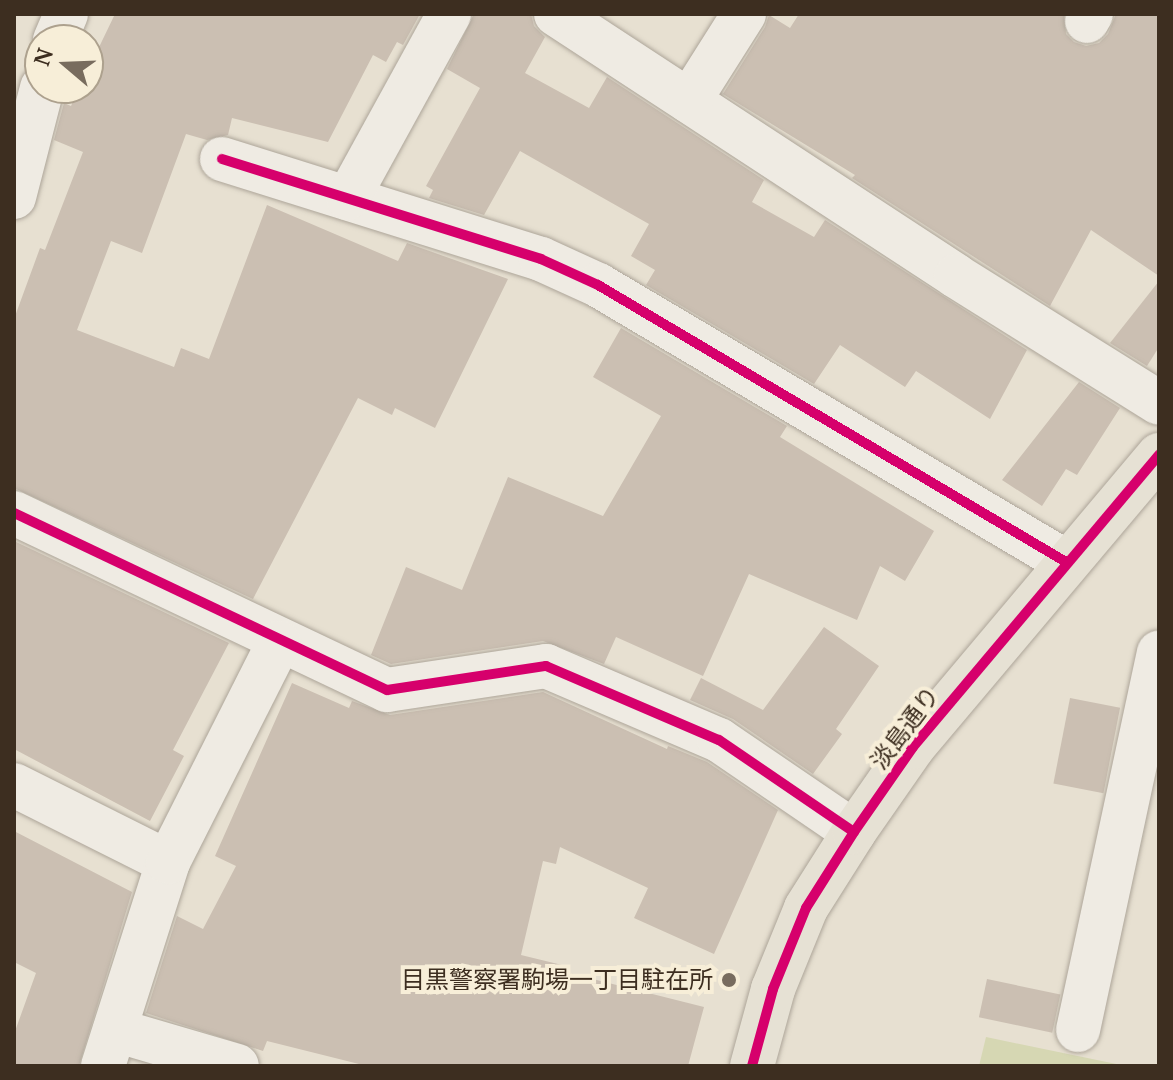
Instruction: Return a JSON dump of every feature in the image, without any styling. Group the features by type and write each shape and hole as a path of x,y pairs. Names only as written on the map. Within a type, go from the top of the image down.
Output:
{"main road":[{"name":"淡島通り","path":"752,1066 773,989 806,908 854,832 913,747 1159,455"}],"street":[{"path":"348,198 449,14"},
{"path":"556,14 956,276 1159,403"},
{"path":"689,101 744,14"},
{"path":"14,197 38,104"},
{"path":"222,159 541,259 598,285 1066,562"},
{"path":"14,513 279,642 387,690 546,666 719,740 854,832"},
{"path":"237,1066 109,1048 168,862 279,642"},
{"path":"1078,1030 1159,653"},
{"path":"14,785 168,862"}],"green space":[{"path":"986,1037 1126,1066 979,1066"}],"building":[{"path":"115,14 420,14 403,45 397,42 386,62 373,55 328,142 232,118 228,135 207,140 186,134 142,253 111,241 77,330 174,367 181,348 209,359 267,205 398,261 407,243 508,279 435,428 395,408 392,415 358,398 253,599 14,488 14,319 40,248 45,250 83,152 54,140 64,104 104,104 104,37"},
{"path":"474,14 531,14 534,26 545,37 525,73 589,108 607,77 764,180 752,202 814,237 825,220 1027,350 990,419 916,371 905,387 840,345 814,384 646,285 655,270 631,256 649,224 520,151 484,215 429,198 433,190 426,186 480,88 447,69"},
{"path":"799,14 1064,14 1066,34 1074,42 1086,46 1099,43 1108,34 1116,14 1159,14 1159,276 1091,230 1050,306 852,178 855,175 723,94 765,27 769,15 790,28"},
{"path":"1159,281 1159,347 1147,366 1110,343"},
{"path":"621,328 787,426 780,437 934,531 905,581 880,566 857,620 749,574 703,676 616,637 604,664 543,641 391,664 371,655 406,567 462,590 508,477 603,516 661,416 593,377"},
{"path":"1079,382 1120,408 1077,475 1066,469 1042,506 1002,480"},
{"path":"14,541 229,643 173,750 184,756 150,821 14,749"},
{"path":"824,627 879,666 836,729 842,734 813,774 733,719 690,700 701,678 763,710"},
{"path":"292,683 349,708 352,701 390,715 543,692 667,749 668,746 707,762 778,810 714,954 634,918 648,888 560,847 556,864 543,861 521,955 562,965 561,971 704,1007 688,1066 367,1066 267,1041 263,1051 146,1013 177,916 203,929 236,866 215,856"},
{"path":"1070,698 1120,708 1103,793 1053,783"},
{"path":"14,831 132,892 79,1066 14,1066 14,1034 36,973 14,962"},
{"path":"987,979 1060,995 1052,1033 979,1017"}],"cycle path":[{"path":"222,159 541,259 598,285 1066,562"},
{"path":"752,1066 773,989 806,908 854,832 913,747 1159,455"},
{"path":"14,513 387,690 546,666 719,740 854,832"}],"place":[{"name":"目黒警察署駒場一丁目駐在所","path":"729,980"}]}
